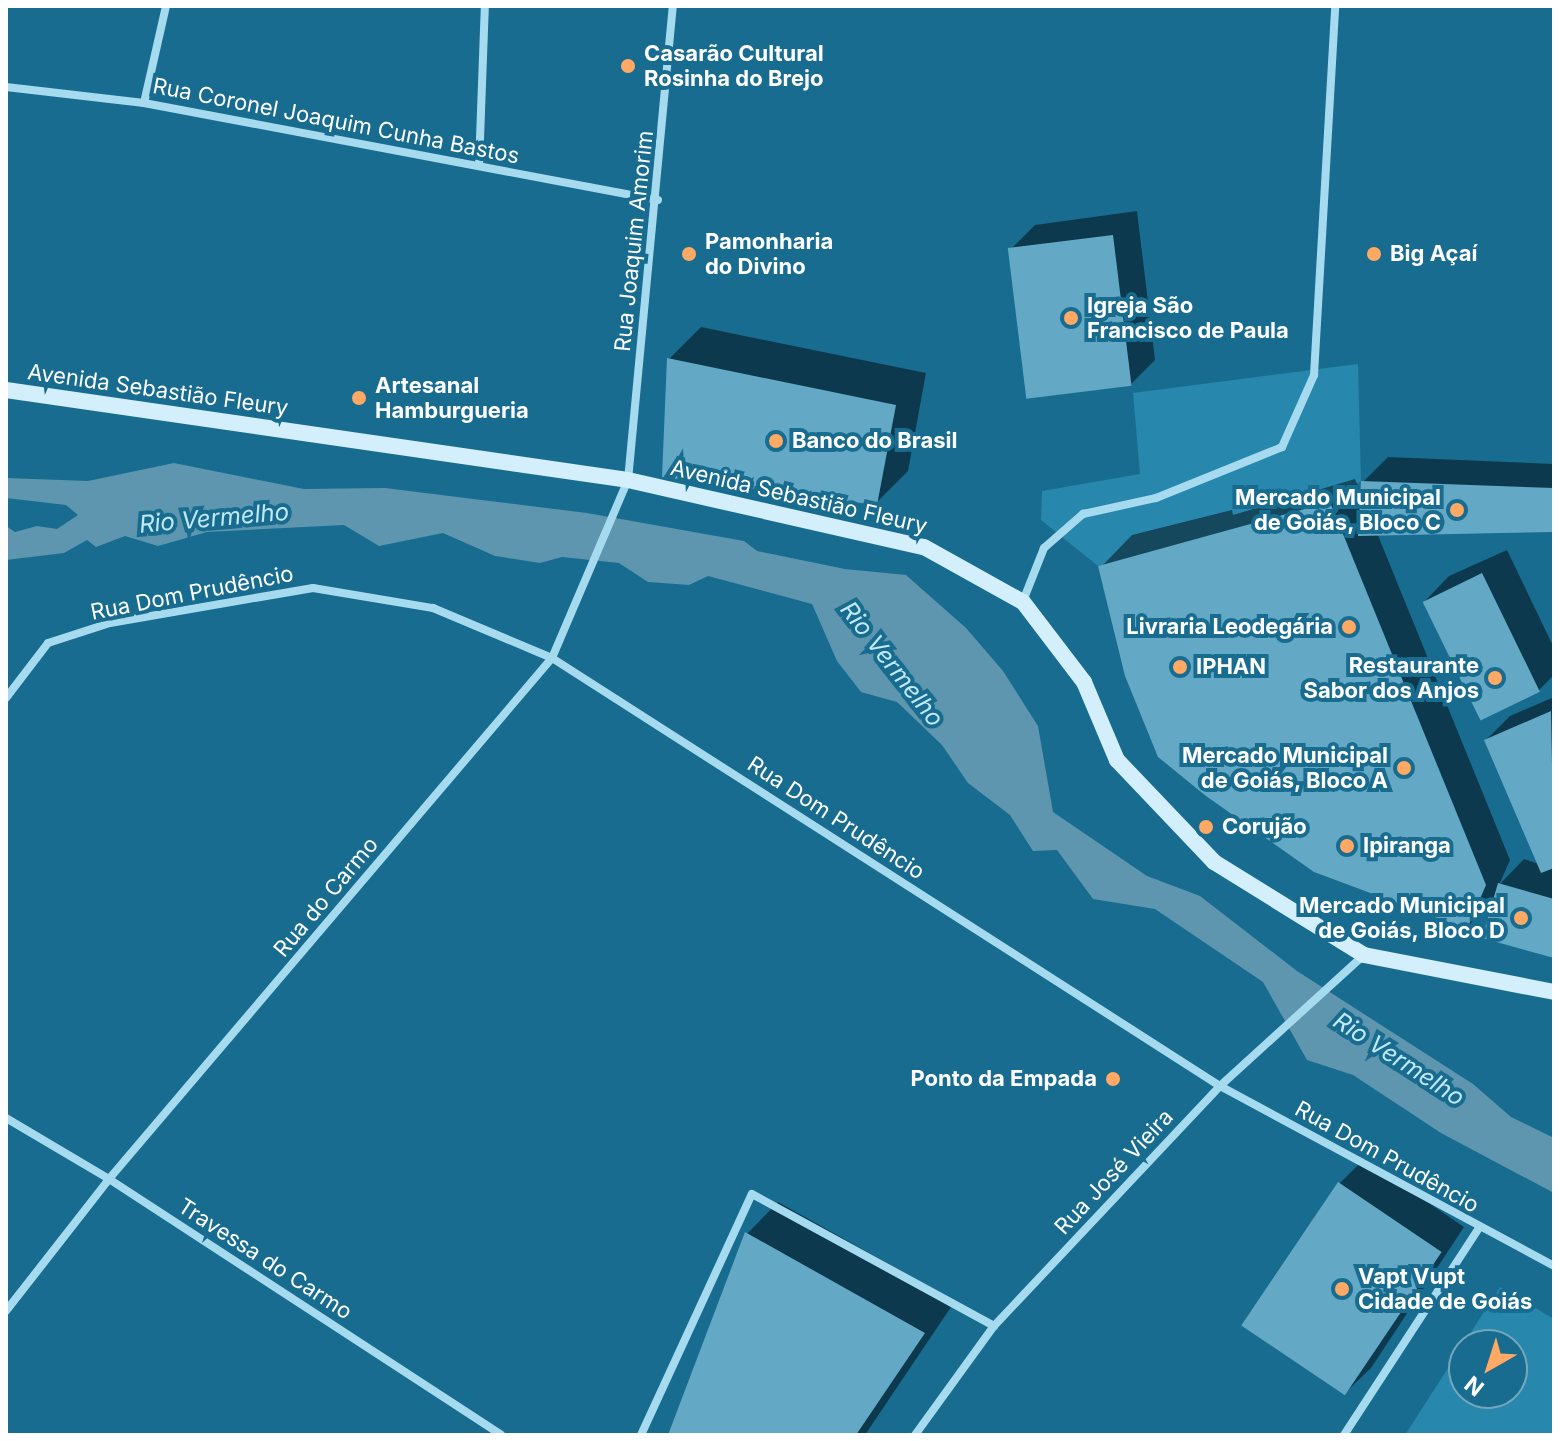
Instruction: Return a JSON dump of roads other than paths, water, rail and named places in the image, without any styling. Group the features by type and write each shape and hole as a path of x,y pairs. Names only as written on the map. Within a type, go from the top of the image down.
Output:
{"street":[{"path":"144,103 166,6"},
{"path":"479,166 485,6"},
{"name":"Rua Joaquim Amorim","path":"628,480 658,200 673,6"},
{"path":"1023,602 1044,548 1083,514 1156,498 1282,447 1314,375 1335,6"},
{"name":"Rua Coronel Joaquim Cunha Bastos","path":"6,87 144,103 658,200"},
{"name":"Avenida Sebastião Fleury","path":"6,390 628,480 924,547 1023,602 1084,682 1117,760 1214,862 1364,955 1554,992"},
{"name":"Rua do Carmo","path":"6,1311 109,1179 552,658 628,480"},
{"name":"Rua Dom Prudêncio","path":"6,698 48,643 110,623 313,588 433,608 552,658 1220,1086 1554,1266"},
{"name":"Rua José Vieira","path":"915,1435 994,1326 1220,1086 1364,955"},
{"name":"Travessa do Carmo","path":"6,1118 109,1179 501,1435"},
{"path":"641,1435 752,1194 994,1326"},
{"path":"1344,1435 1479,1228"}],"water":[{"name":"Rio Vermelho","path":"174,463 304,489 385,488 587,513 744,541 757,551 845,569 906,575 966,628 1003,671 1038,726 1053,812 1147,876 1200,896 1297,971 1473,1084 1511,1117 1554,1138 1554,1193 1441,1133 1353,1075 1307,1060 1263,982 1155,909 1093,899 1057,850 1033,851 1010,815 968,783 942,745 897,702 861,692 837,661 812,604 708,576 689,585 648,582 619,563 562,557 540,563 495,556 443,533 379,546 344,525 207,532 158,546 125,536 96,547 87,540 64,553 6,560 6,526 15,532 37,526 57,529 78,515 66,505 6,498 6,478 88,481"}],"place":[{"name":"Casarão Cultural Rosinha do Brejo","path":"628,66"},
{"name":"Pamonharia do Divino","path":"689,254"},
{"name":"Big Açaí","path":"1374,254"},
{"name":"Igreja São Francisco de Paula","path":"1071,318"},
{"name":"Artesanal Hamburgueria","path":"359,398"},
{"name":"Banco do Brasil","path":"776,441"},
{"name":"Mercado Municipal de Goiás, Bloco C","path":"1457,510"},
{"name":"Livraria Leodegária","path":"1349,627"},
{"name":"IPHAN","path":"1180,667"},
{"name":"Restaurante Sabor dos Anjos","path":"1495,678"},
{"name":"Mercado Municipal de Goiás, Bloco A","path":"1404,768"},
{"name":"Corujão","path":"1206,827"},
{"name":"Ipiranga","path":"1347,846"},
{"name":"Mercado Municipal de Goiás, Bloco D","path":"1521,918"},
{"name":"Ponto da Empada","path":"1113,1079"},
{"name":"Vapt Vupt Cidade de Goiás","path":"1342,1289"}]}
